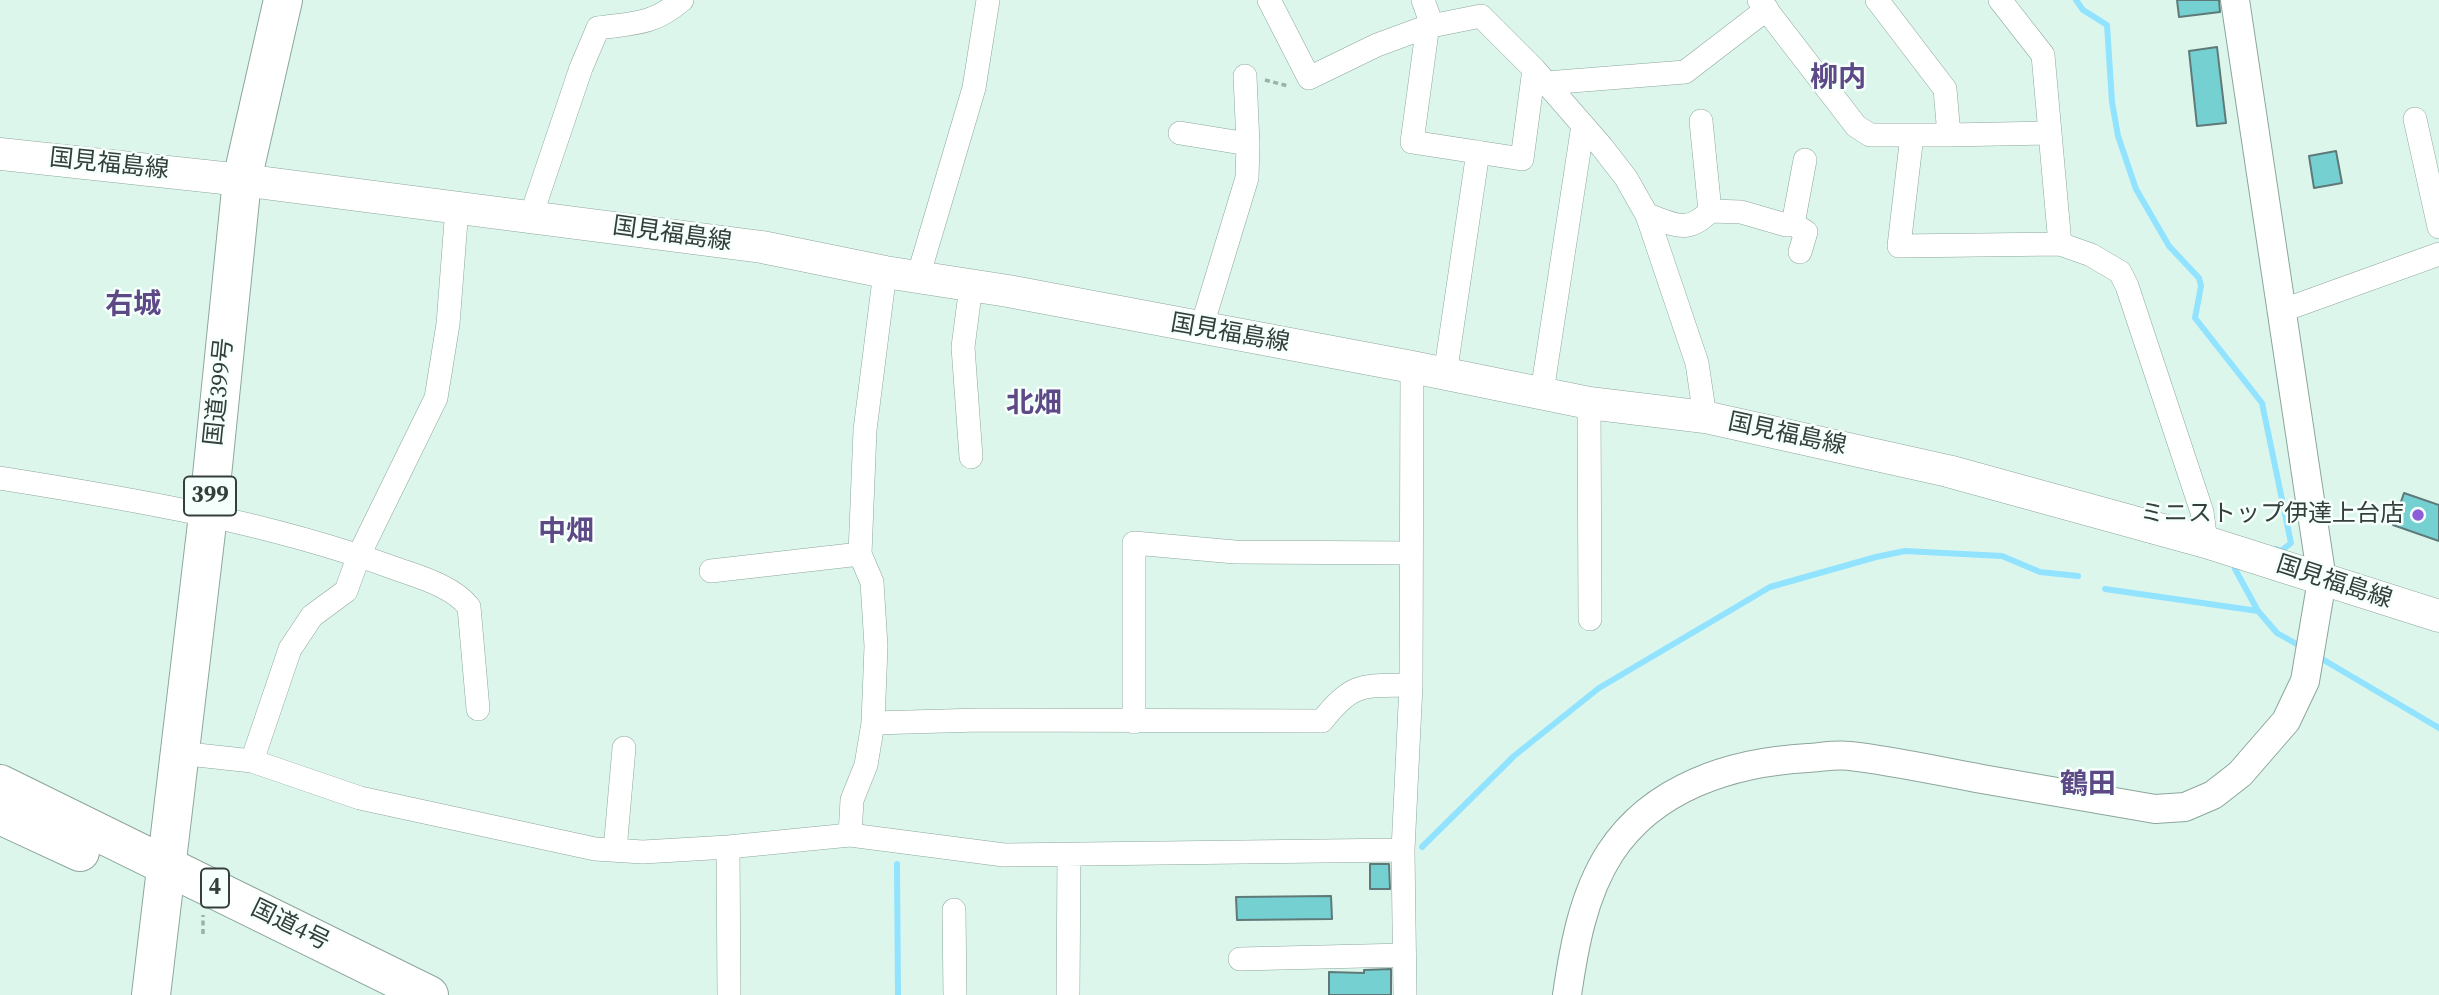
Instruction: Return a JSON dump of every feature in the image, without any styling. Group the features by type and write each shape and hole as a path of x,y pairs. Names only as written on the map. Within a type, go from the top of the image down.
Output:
{"highway":[{"name":"国道399号","path":"151,995 208,515 243,180 283,0"},
{"name":"国道4号","path":"0,784 371,995"},
{"name":"国道4号","path":"0,815 164,877 429,995"}],"main road":[{"name":"国見福島線","path":"0,154 243,180 762,247 885,272 1412,367 1589,403 1705,418 1948,471 2206,542 2439,616"}],"street":[{"path":"531,216 581,68 598,28 652,21 682,0"},
{"path":"918,277 974,88 988,0"},
{"path":"1269,0 1309,78 1377,45 1426,27 1481,16 1583,125 1626,178 1647,215 1697,363 1705,418"},
{"path":"1423,0 1429,17 1412,142 1522,159 1540,76"},
{"path":"1877,0 1945,89 1949,135"},
{"path":"2000,0 2043,55 2060,244"},
{"path":"1567,995 1580,924 1596,879 1610,852 1655,805 1681,789 1713,775 1758,763 1848,755 2155,809 2185,807 2213,795 2240,774 2286,721 2305,681 2322,580 2235,0"},
{"path":"1540,76 1685,72 1763,5 1856,125 1870,135 2049,133"},
{"path":"1201,329 1247,178 1245,76"},
{"path":"2415,118 2439,227"},
{"path":"1701,121 1710,212"},
{"path":"1542,392 1583,125"},
{"path":"1180,133 1248,144"},
{"path":"1912,135 1899,246 2060,244 2091,255 2120,272 2203,512 2206,542"},
{"path":"1445,375 1478,152"},
{"path":"1793,224 1805,160"},
{"path":"252,761 290,649 312,616 346,591 359,555 436,398 448,324 457,208"},
{"path":"1647,215 1677,226 1698,223 1710,212 1741,212 1786,225 1793,224 1806,232 1800,252"},
{"path":"2281,311 2439,254"},
{"path":"850,835 852,800 866,765 873,723 876,646 872,582 860,554 865,430 885,272"},
{"path":"971,286 963,347 971,457"},
{"path":"1405,995 1403,850 1411,685 1412,367"},
{"path":"1589,403 1590,619"},
{"path":"0,478 208,515 359,555 429,581 463,599 469,607 478,709"},
{"path":"1134,722 1134,544 1236,552 1411,553"},
{"path":"711,571 860,554"},
{"path":"873,723 980,720 1322,721 1338,702 1361,687 1411,685"},
{"path":"615,850 624,748"},
{"path":"180,753 252,761 360,798 595,849 643,852 728,848 850,835 1004,855 1403,850"},
{"path":"728,848 729,995"},
{"path":"1069,855 1069,995"},
{"path":"954,910 955,995"},
{"path":"1240,959 1405,955"}],"path":[{"path":"1245,76 1294,87 1309,78"}],"building":[{"path":"2177,0 2219,0 2220,12 2179,17"},
{"path":"2217,47 2226,123 2197,126 2189,51"},
{"path":"2336,151 2342,183 2314,188 2309,156"},
{"name":"ミニストップ伊達上台店","path":"2404,493 2439,505 2439,541 2393,525"},
{"path":"1370,864 1389,864 1390,889 1370,889"},
{"path":"1331,896 1332,919 1237,920 1236,897"},
{"path":"1391,969 1391,995 1329,995 1329,972 1364,973 1364,970"}],"waterway":[{"path":"2076,0 2083,10 2107,25 2112,102 2118,136 2136,189 2169,246 2199,278 2201,286 2195,318 2262,403 2291,543 2281,551 2276,549"},
{"path":"1422,847 1514,756 1599,688 1770,587 1905,551 2002,556 2040,572 2078,576"},
{"path":"2235,569 2258,611 2277,633 2302,647"},
{"path":"2105,589 2258,611"},
{"path":"2317,656 2439,728"},
{"path":"897,864 898,995"}],"place":[{"name":"ミニストップ伊達上台店","path":"2418,515"}],"district":[{"name":"柳内","path":"1838,79"},
{"name":"右城","path":"133,306"},
{"name":"北畑","path":"1034,405"},
{"name":"中畑","path":"566,533"},
{"name":"鶴田","path":"2088,786"}]}
